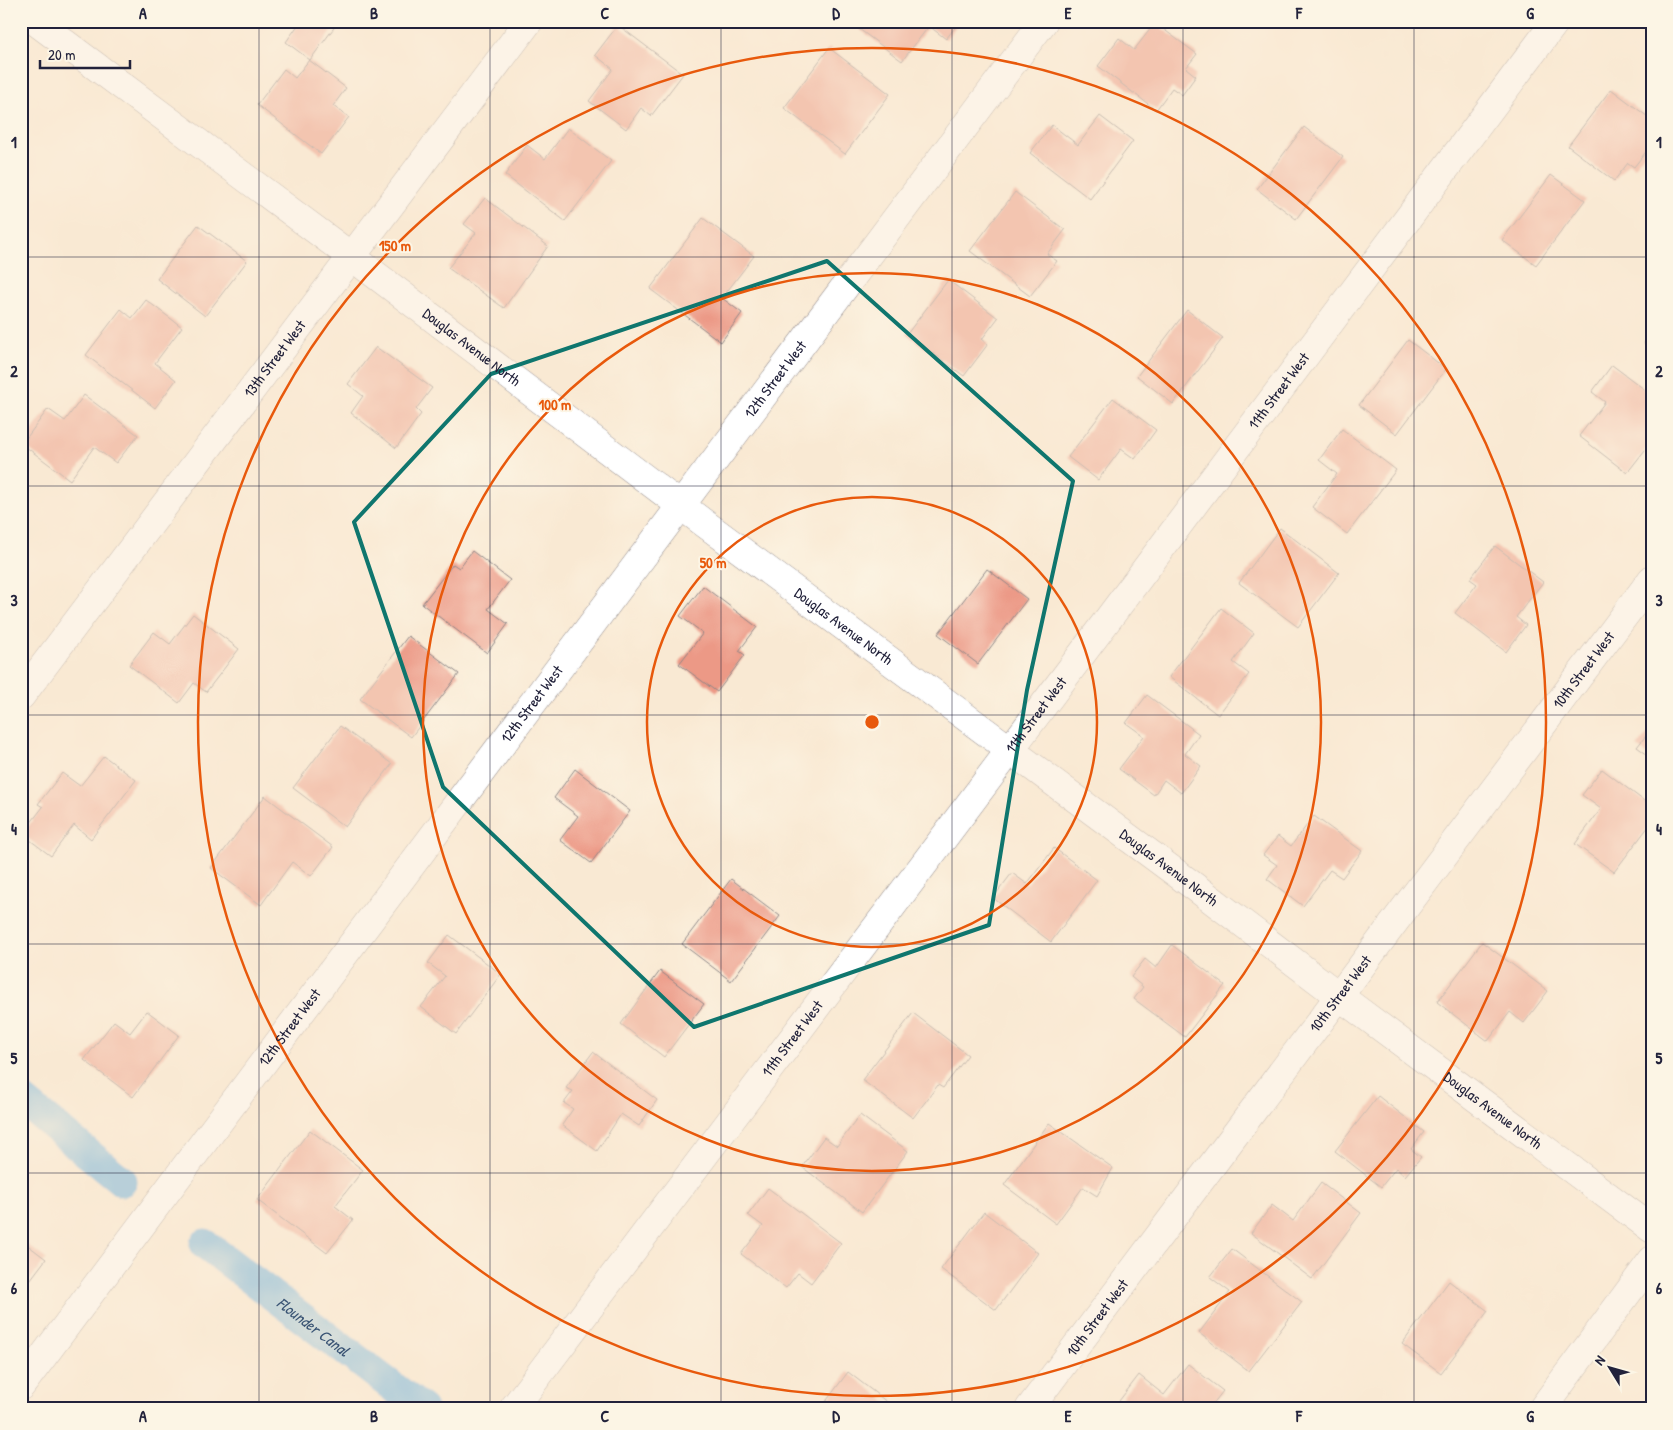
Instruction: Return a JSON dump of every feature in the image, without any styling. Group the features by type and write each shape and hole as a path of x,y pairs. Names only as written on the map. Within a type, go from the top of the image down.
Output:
{"street":[{"name":"Douglas Avenue North","path":"35,21 1652,1230"},
{"name":"13th Street West","path":"21,696 529,21"},
{"name":"12th Street West","path":"21,1386 1044,21"},
{"name":"11th Street West","path":"513,1409 1556,21"},
{"name":"10th Street West","path":"1029,1409 1652,579"},
{"path":"1542,1409 1652,1260"}],"highlighted area":[{"path":"827,261 1073,481 1027,690 989,925 694,1027 443,787 354,522 491,374"}],"building":[{"path":"301,21 339,21 310,60 286,42"},
{"path":"858,21 960,21 946,39 929,26 902,61 855,26"},
{"path":"1155,23 1197,54 1186,68 1196,76 1182,95 1172,88 1156,110 1098,66 1119,38 1134,50"},
{"path":"618,25 683,74 651,116 641,108 626,129 589,101 613,69 595,55"},
{"path":"829,48 890,94 845,154 784,108"},
{"path":"309,60 346,88 333,106 349,117 321,154 257,105 284,69 295,78"},
{"path":"1611,89 1652,120 1652,144 1634,167 1628,163 1614,181 1568,146"},
{"path":"1100,116 1133,141 1090,199 1030,153 1052,125 1078,145"},
{"path":"1304,127 1343,157 1296,219 1257,189"},
{"path":"568,128 611,161 565,221 505,175 527,145 545,159"},
{"path":"1551,175 1585,200 1536,265 1502,240"},
{"path":"1015,192 1065,230 1047,254 1057,261 1030,296 970,251"},
{"path":"485,198 548,246 504,308 448,268 476,233 464,224"},
{"path":"703,218 754,256 722,298 742,313 721,342 650,289"},
{"path":"198,225 247,261 205,316 157,279"},
{"path":"948,280 998,318 982,339 988,344 964,376 907,334"},
{"path":"146,300 182,327 155,363 176,380 155,408 86,355 121,309 132,318"},
{"path":"1187,310 1223,338 1173,404 1137,376"},
{"path":"1652,332 1652,348 1644,343"},
{"path":"1408,340 1446,369 1397,434 1359,405"},
{"path":"376,347 432,388 416,409 421,414 396,448 351,413 363,396 348,384"},
{"path":"1612,365 1652,395 1652,441 1627,473 1579,436 1605,402 1592,392"},
{"path":"84,395 138,435 116,463 94,447 70,480 22,444 48,409 65,421"},
{"path":"1113,398 1156,430 1135,459 1121,449 1098,480 1068,457"},
{"path":"1342,429 1396,470 1347,534 1312,507 1337,474 1319,460"},
{"path":"1280,528 1339,573 1298,627 1239,583"},
{"path":"1495,546 1543,582 1516,617 1526,625 1506,652 1455,613 1477,584 1470,579"},
{"path":"472,551 510,580 488,609 508,624 487,653 422,604 453,564 459,568"},
{"path":"987,569 1027,599 978,664 938,634"},
{"path":"703,586 757,627 739,651 745,655 717,692 679,664 703,633 680,616"},
{"path":"1221,608 1254,633 1233,662 1249,674 1218,715 1169,677"},
{"path":"193,614 239,649 206,692 194,683 179,703 129,665 154,632 170,644"},
{"path":"408,636 459,674 411,737 360,699"},
{"path":"1147,695 1199,734 1185,754 1201,766 1181,793 1164,780 1154,795 1119,769 1144,736 1126,723"},
{"path":"340,726 392,764 345,827 293,788"},
{"path":"1652,728 1652,758 1637,747"},
{"path":"104,756 136,780 91,839 74,825 51,856 22,834 43,807 38,804 62,773 80,786"},
{"path":"575,769 630,811 591,863 560,840 578,816 554,798"},
{"path":"1602,769 1652,807 1652,822 1614,872 1575,844 1601,809 1582,795"},
{"path":"265,796 333,847 311,876 292,862 261,905 211,868"},
{"path":"1314,816 1362,851 1342,878 1330,870 1303,906 1267,879 1277,865 1263,855 1278,836 1291,846"},
{"path":"1054,848 1097,880 1051,942 993,898 1012,873 1027,884"},
{"path":"731,879 780,916 731,981 682,944"},
{"path":"449,935 501,974 456,1034 421,1007 445,976 428,963"},
{"path":"1482,942 1548,991 1524,1023 1510,1012 1488,1041 1437,1002"},
{"path":"1172,945 1225,985 1185,1037 1134,999 1143,987 1131,977 1145,959 1156,968"},
{"path":"660,971 704,1004 664,1057 621,1024"},
{"path":"147,1011 179,1035 133,1097 84,1060 114,1021 130,1033"},
{"path":"913,1013 968,1055 943,1088 938,1085 913,1118 862,1080"},
{"path":"593,1052 657,1100 639,1126 621,1114 597,1151 562,1125 573,1109 564,1103 573,1091 566,1088"},
{"path":"1378,1096 1424,1132 1411,1149 1421,1157 1405,1176 1396,1168 1381,1187 1335,1151"},
{"path":"860,1115 908,1151 862,1212 802,1167 824,1137 837,1146"},
{"path":"1049,1123 1113,1168 1097,1196 1083,1187 1056,1224 1004,1185"},
{"path":"310,1130 363,1170 335,1206 353,1220 327,1253 257,1200"},
{"path":"1321,1183 1361,1213 1312,1279 1251,1233 1272,1205 1293,1221"},
{"path":"768,1188 841,1243 811,1283 798,1273 786,1288 741,1254 763,1226 748,1215"},
{"path":"984,1212 1038,1253 996,1310 941,1269"},
{"path":"21,1240 46,1259 21,1292"},
{"path":"1232,1249 1302,1302 1249,1371 1199,1333 1230,1292 1210,1277"},
{"path":"1449,1281 1488,1311 1441,1373 1402,1344"},
{"path":"1188,1364 1223,1391 1209,1409 1129,1409 1119,1401 1139,1375 1164,1395"},
{"path":"848,1372 896,1409 830,1409 824,1404"}],"waterway":[{"name":"Flounder Canal","path":"21,1099 122,1181"},
{"name":"Flounder Canal","path":"205,1244 422,1409"}]}
